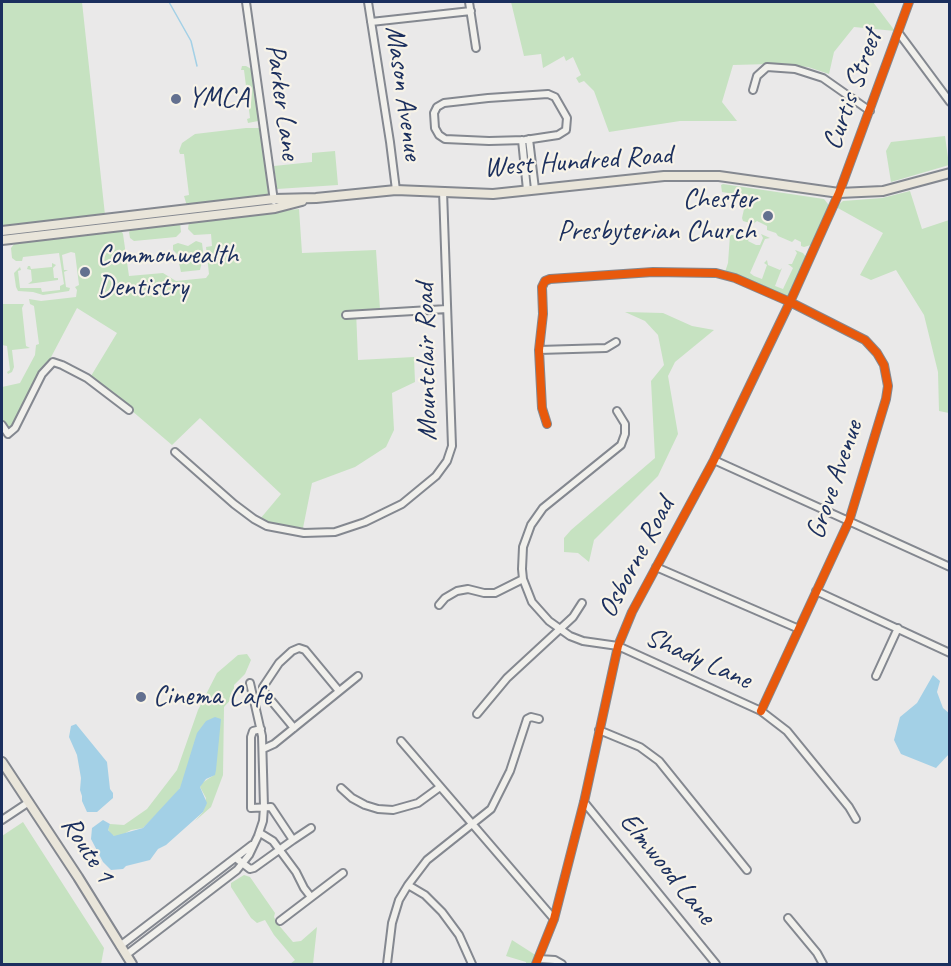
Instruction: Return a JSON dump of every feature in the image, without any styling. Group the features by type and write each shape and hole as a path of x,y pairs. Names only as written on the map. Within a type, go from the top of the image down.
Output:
{"main road":[{"name":"West Hundred Road","path":"2,231 274,199 315,198 396,190 493,194 664,176 719,176 838,193 883,191 950,173"},
{"name":"West Hundred Road","path":"2,240 275,208 315,198"},
{"name":"Route 1","path":"2,762 132,964"}],"street":[{"name":"Parker Lane","path":"246,2 275,208"},
{"name":"Mason Avenue","path":"368,2 396,190"},
{"path":"469,2 476,48"},
{"name":"Curtis Street","path":"838,193 909,2"},
{"path":"372,22 471,11"},
{"path":"898,32 950,102"},
{"path":"753,90 758,76 767,67 795,69 823,78 870,111"},
{"path":"552,95 559,102 567,118 566,130 558,135 525,140 500,142 445,139 437,134 434,113 437,107 444,103 498,97 552,95"},
{"path":"525,140 531,190"},
{"name":"Mountclair Road","path":"175,452 254,519 284,531 304,533 335,532 365,522 415,495 436,476 447,461 452,446 443,191"},
{"name":"Osborne Road","path":"538,962 554,919 584,802 618,646 632,612 714,460 790,302 838,193"},
{"name":"Grove Avenue","path":"539,350 543,314 542,287 545,281 554,278 653,272 717,273 735,278 790,302 865,340 877,352 884,365 888,386 886,399 849,521 761,711"},
{"path":"345,315 447,309"},
{"path":"547,424 542,408 539,350 606,348 616,342"},
{"path":"2,424 8,434 15,428 42,374 53,362 87,378 129,410"},
{"path":"560,631 532,602 523,579 523,547 531,525 543,508 621,445 625,434 624,424 618,411"},
{"path":"714,460 950,567"},
{"path":"656,567 799,629"},
{"path":"439,605 445,598 457,591 468,589 495,593 523,579"},
{"path":"816,591 950,653"},
{"path":"477,714 507,678 560,631 582,603"},
{"path":"876,675 897,628"},
{"name":"Shady Lane","path":"560,631 583,641 618,646 761,711 787,731 849,807 856,819"},
{"path":"294,728 264,690 264,684 279,663 299,648 305,650 339,691"},
{"path":"263,748 274,744 358,676"},
{"path":"126,955 243,864 260,833 264,807 263,748 250,683"},
{"path":"253,692 264,690"},
{"path":"387,964 392,923 399,900 408,885 427,860 491,809 505,783 527,719 531,717 539,719"},
{"path":"261,729 253,731 251,737 251,808 271,807 293,840"},
{"path":"599,730 640,747 659,761 747,870"},
{"path":"400,741 554,919"},
{"path":"341,788 352,798 369,806 393,810 418,803 440,787"},
{"path":"2,820 29,802"},
{"name":"Elmwood Lane","path":"584,802 716,964"},
{"path":"237,859 250,869 254,868 310,828"},
{"path":"260,833 273,841 311,897"},
{"path":"120,946 237,859 255,842"},
{"path":"280,921 343,873"},
{"path":"408,885 425,895 452,925 465,946 472,964"},
{"path":"788,918 817,953 823,964"},
{"path":"538,962 555,960 562,964"}],"green space":[{"path":"2,2 82,2 105,215 2,228"},
{"path":"511,2 873,2 895,31 854,27 834,52 829,74 808,67 770,64 733,65 722,102 737,121 680,121 609,132 594,91 584,81 579,83 576,78 581,75 573,57 566,61 564,56 543,68 541,54 524,56"},
{"path":"242,66 253,70 260,118 258,121 248,123 247,119 250,118 244,70 241,70"},
{"path":"259,128 262,131 268,194 266,197 187,206 184,196 189,195 184,154 180,154 179,151 182,143 195,134"},
{"path":"945,136 949,165 891,182 886,151 891,142"},
{"path":"335,151 338,185 277,189 274,166 312,162 312,153"},
{"path":"721,185 824,199 828,208 811,245 804,247 795,239 792,242 767,230 767,226 757,221 753,224 743,221 747,196 722,192"},
{"path":"910,191 922,229 949,220 949,413 939,411 938,372 924,315 896,270 871,280 860,275 883,233 836,207 843,201 882,198"},
{"path":"299,209 302,253 376,250 380,309 356,310 358,360 414,357 415,382 392,393 394,430 386,447 355,467 312,483 303,528 269,524 260,519 281,494 200,418 172,445 91,376 117,333 77,308 49,361 44,365 14,426 7,429 2,420 2,387 20,383 35,355 36,345 39,344 34,306 30,304 29,299 41,301 76,297 75,287 79,285 75,253 71,252 62,255 64,270 68,270 64,272 66,287 70,288 69,291 43,295 18,291 14,273 20,267 21,270 18,271 20,288 41,288 42,292 60,290 60,286 64,284 59,253 23,257 22,261 16,261 12,258 11,248 15,243 121,230 129,276 163,273 176,281 206,278 209,274 206,247 212,246 211,234 194,235 188,229 189,222"},
{"path":"180,222 181,232 176,237 134,241 130,238 129,232 133,228"},
{"path":"752,230 756,233 752,233 748,241 756,245 760,245 763,238 761,234 770,238 765,239 750,273 754,276 762,279 767,265 764,263 767,260 768,265 780,270 782,268 775,286 783,289 793,268 788,264 792,264 797,253 795,250 806,257 790,296 784,297 725,272 730,235 750,234"},
{"path":"196,241 202,243 205,267 202,262 200,270 181,272 173,245 178,243 188,246"},
{"path":"52,263 56,265 53,268 54,278 58,280 28,284 32,281 31,270 27,269 28,266 31,269 52,267"},
{"path":"2,304 24,304 22,308 26,346 30,348 12,350 14,367 8,374 10,370 7,346 2,345"},
{"path":"625,312 663,313 692,326 714,330 675,362 668,376 678,434 658,476 594,540 589,562 578,553 564,552 564,538 655,458 651,381 664,365 658,335 645,321"},
{"path":"247,654 251,660 245,674 234,685 234,696 224,707 223,775 211,807 195,821 203,812 206,798 200,787 214,775 180,788 143,828 131,830 120,836 110,834 108,829 110,824 124,825 147,809 177,770 198,710 217,673 238,655"},
{"path":"23,822 104,948 101,964 2,964 2,836"},
{"path":"244,875 250,877 275,913 277,923 293,942 301,941 317,927 313,964 290,964 295,960 265,920 257,923 251,918 231,887 231,883"},
{"path":"512,940 537,956 533,964 526,964 526,962 506,956"}],"water":[{"path":"933,675 940,681 937,692 943,708 950,714 949,754 936,768 901,754 894,740 900,717 917,703"},
{"path":"215,717 221,719 216,770 215,775 206,779 200,787 207,803 203,812 166,845 158,849 150,860 126,866 123,869 111,870 103,862 91,839 92,828 103,820 110,824 108,830 114,836 143,828 180,788 197,733 206,721"},
{"path":"76,724 107,762 113,798 97,812 87,812 82,801 77,755 69,737 71,726"}],"waterway":[{"path":"169,2 191,41 197,66"}],"cycle path":[{"path":"536,964 554,919 584,802 618,646 632,612 714,460 790,302 839,193 909,2"},
{"path":"547,424 542,408 539,350 543,314 542,287 545,281 550,279 653,272 716,273 735,278 790,302 865,340 877,353 884,365 888,386 886,399 849,521 761,711"}],"place":[{"name":"YMCA","path":"176,99"},
{"name":"Chester Presbyterian Church","path":"768,216"},
{"name":"Commonwealth Dentistry","path":"85,272"},
{"name":"Cinema Cafe","path":"141,697"}]}
